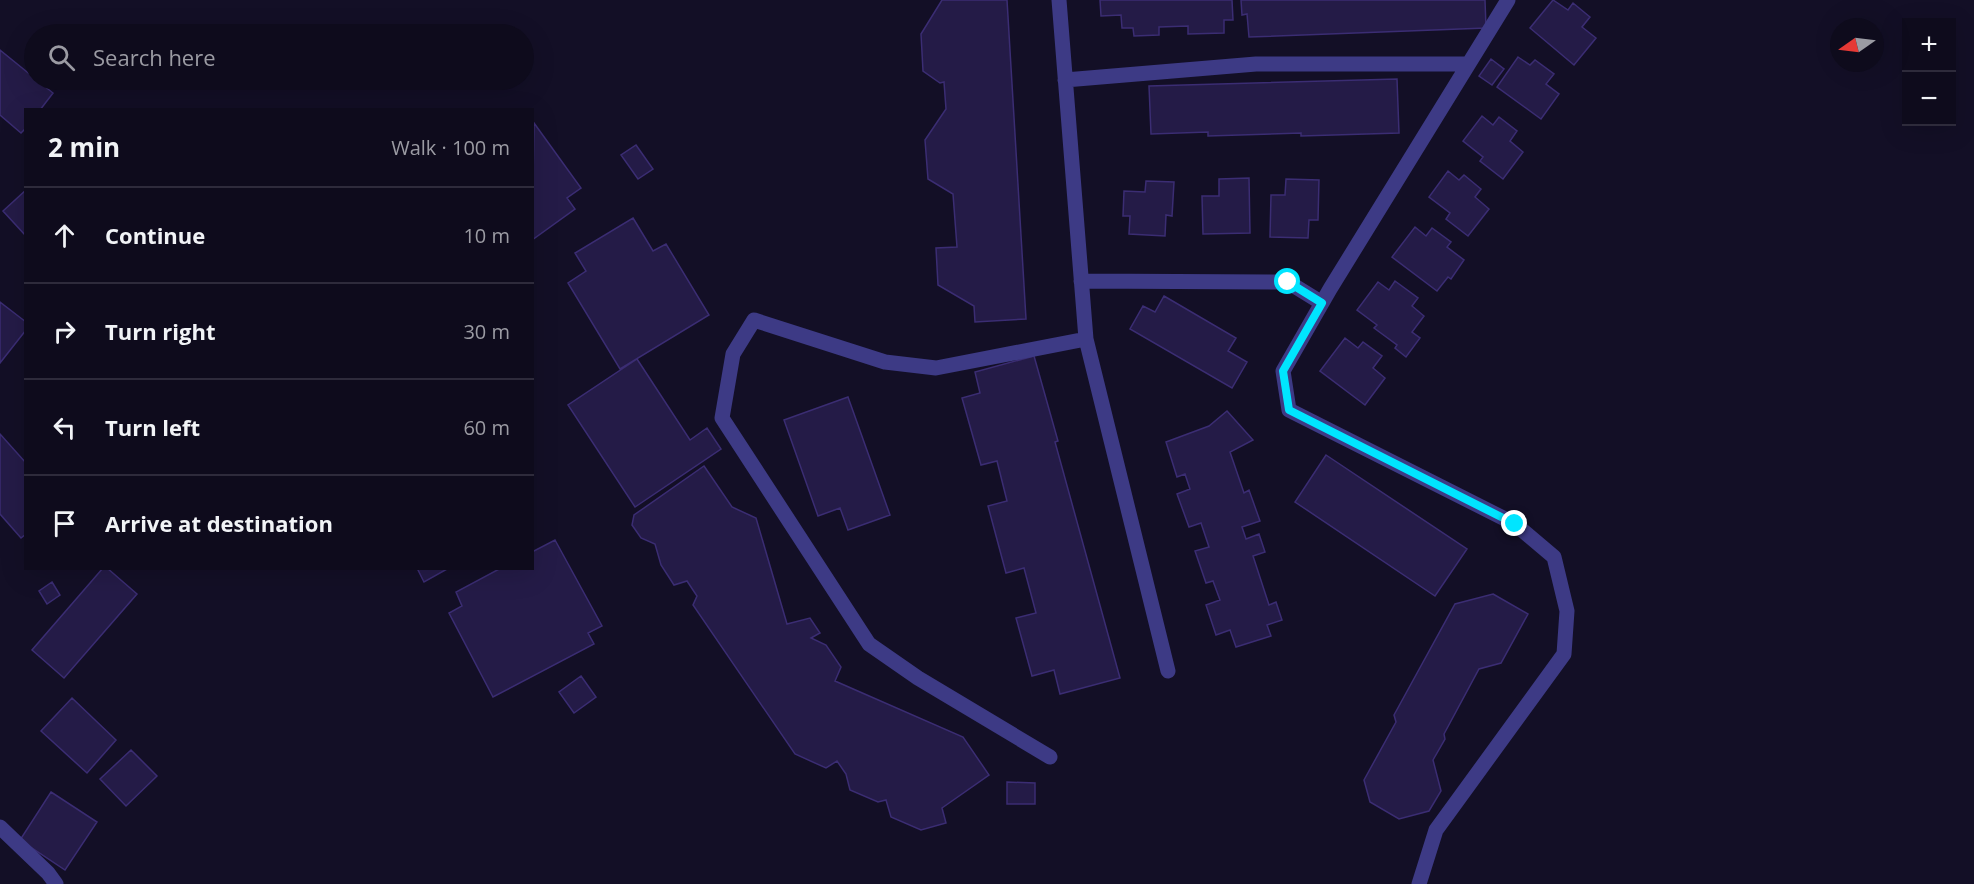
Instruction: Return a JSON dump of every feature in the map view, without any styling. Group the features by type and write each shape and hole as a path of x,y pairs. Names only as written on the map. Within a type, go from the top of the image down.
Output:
{"street":[{"path":"1059,0 1086,339 1168,670"},
{"path":"1419,884 1436,830 1564,654 1567,611 1554,557 1515,524 1289,410 1283,371 1322,303 1508,0"},
{"path":"1065,80 1256,64 1467,64"},
{"path":"1081,281 1288,282 1322,303"},
{"path":"1050,757 918,678 869,644 722,418 733,354 754,320 885,362 936,368 1086,339"},
{"path":"0,827 48,873 56,884"}],"building":[{"path":"942,0 1007,0 1026,319 975,322 974,306 938,285 936,248 957,247 953,194 928,179 925,140 946,109 944,82 940,83 923,71 921,34"},
{"path":"1100,0 1232,0 1233,20 1224,20 1224,33 1188,34 1188,26 1159,27 1159,35 1134,36 1133,28 1122,28 1121,15 1101,16"},
{"path":"1241,0 1485,0 1486,28 1249,37 1247,14 1242,15"},
{"path":"1553,0 1568,10 1573,3 1590,17 1582,27 1596,38 1574,65 1530,28"},
{"path":"0,50 24,69 24,90 49,90 53,93 42,108 24,108 24,130 21,133 0,115"},
{"path":"1518,57 1530,65 1535,60 1554,74 1546,84 1559,94 1541,119 1497,87"},
{"path":"1491,59 1504,69 1492,85 1479,76"},
{"path":"1397,79 1399,133 1301,136 1301,133 1208,136 1208,132 1151,134 1149,86"},
{"path":"1482,116 1493,125 1499,117 1517,131 1510,141 1523,152 1503,179 1480,161 1483,157 1463,141"},
{"path":"534,123 581,188 567,198 575,209 534,239"},
{"path":"636,145 653,169 638,179 621,155"},
{"path":"1448,171 1459,180 1464,175 1481,189 1475,197 1489,209 1468,236 1446,219 1450,213 1429,197"},
{"path":"1249,178 1250,233 1203,234 1202,196 1219,196 1219,179"},
{"path":"1286,179 1319,180 1318,220 1309,220 1308,238 1270,237 1271,195 1285,195"},
{"path":"1146,181 1174,182 1172,216 1166,215 1165,236 1129,234 1130,216 1123,216 1124,191 1145,192"},
{"path":"24,192 24,234 3,211"},
{"path":"633,218 653,251 666,244 709,315 620,369 568,283 586,271 575,253"},
{"path":"1415,227 1426,236 1432,228 1451,242 1447,247 1464,260 1451,279 1448,277 1437,291 1392,257"},
{"path":"1395,281 1418,298 1412,306 1424,316 1412,332 1420,338 1406,357 1395,348 1397,345 1374,328 1377,325 1357,310 1378,282 1389,290"},
{"path":"1164,296 1236,338 1228,351 1247,362 1232,388 1130,329 1143,306 1155,312"},
{"path":"0,302 24,320 24,333 0,363"},
{"path":"1345,338 1358,348 1363,342 1382,356 1373,368 1385,378 1365,405 1320,371"},
{"path":"1034,356 1058,441 1055,442 1120,678 1060,694 1054,670 1032,676 1016,618 1036,613 1024,568 1006,573 988,506 1007,501 997,461 981,465 962,398 980,393 975,372"},
{"path":"637,359 690,440 707,428 721,449 635,507 568,405"},
{"path":"848,397 890,515 848,530 840,508 818,516 784,420"},
{"path":"1227,411 1253,440 1230,452 1244,493 1249,490 1260,521 1242,527 1246,539 1259,534 1265,552 1253,556 1269,605 1276,602 1282,620 1267,625 1271,636 1236,647 1230,630 1216,635 1206,605 1220,600 1213,581 1206,583 1195,551 1209,547 1201,523 1189,527 1177,494 1190,489 1185,474 1177,477 1166,442 1209,426"},
{"path":"0,434 24,461 24,536 21,538 0,514"},
{"path":"1326,455 1467,549 1435,596 1295,502"},
{"path":"704,466 732,507 756,518 787,624 810,618 820,633 811,638 826,645 841,667 835,681 963,737 989,775 942,808 946,823 921,830 891,817 886,800 878,802 850,790 846,774 837,761 826,768 795,754 693,605 697,596 687,581 674,585 661,565 655,544 641,538 632,525 634,515"},
{"path":"555,540 602,626 588,633 594,644 493,697 449,613 462,606 456,592 497,570 534,570 534,551"},
{"path":"101,570 109,570 137,594 64,678 32,650"},
{"path":"418,570 445,570 424,582"},
{"path":"52,582 60,595 47,604 39,591"},
{"path":"1493,594 1528,614 1501,663 1479,669 1444,734 1445,739 1433,760 1441,791 1429,811 1399,819 1370,802 1364,780 1396,722 1394,715 1455,604"},
{"path":"581,676 596,697 574,713 559,692"},
{"path":"72,698 116,740 87,773 41,731"},
{"path":"131,750 157,776 126,806 100,779"},
{"path":"1007,782 1035,783 1035,804 1007,804"},
{"path":"51,792 97,822 65,870 20,840"}],"route":[{"path":"1288,282 1322,303 1283,371 1289,410 1515,524"}]}
